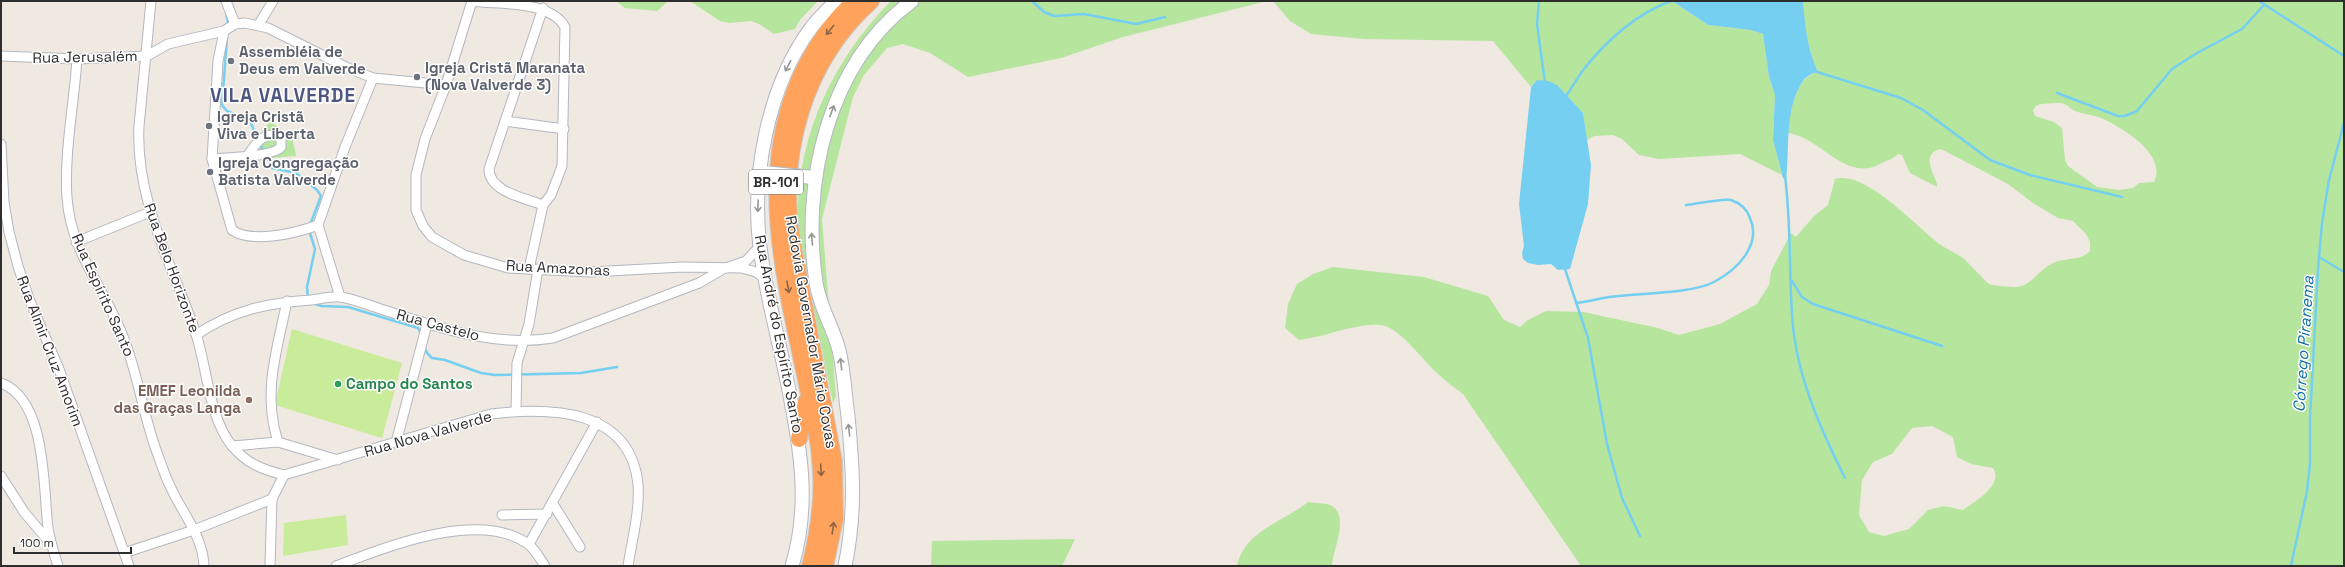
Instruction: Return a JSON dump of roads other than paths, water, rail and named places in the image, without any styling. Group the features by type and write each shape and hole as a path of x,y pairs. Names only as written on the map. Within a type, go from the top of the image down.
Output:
{"highway":[{"name":"Rodovia Governador Mário Covas","path":"810,566 819,522 821,479 820,457 778,235 776,200 778,166 782,132 799,80 825,36 855,1"},
{"name":"Rodovia Governador Mário Covas","path":"826,566 835,518 834,462 792,241 788,208 788,175 796,126 812,82 835,43 861,10 871,1"},
{"path":"799,439 808,390"}],"street":[{"name":"Rua Belo Horizonte","path":"151,1 138,146 140,169 150,212 196,335 214,409 222,430 232,446 254,466 284,475"},
{"path":"226,1 234,24 259,24 348,68 373,78 446,85"},
{"path":"259,24 273,1"},
{"path":"472,1 515,2 543,8 561,19 565,27 564,129 562,166 550,195 543,205 534,269 529,324 522,342 516,369 516,411"},
{"name":"Rua Amazonas","path":"472,1 446,85 425,139 416,175 416,210 422,226 432,237 464,255 508,268 590,272 683,267 750,269 766,279"},
{"name":"Rua André do Espírito Santo","path":"792,566 803,508 803,472 799,439 760,246 758,223 774,103 785,71 812,26 836,1"},
{"name":"Rodovia Governador Mário Covas","path":"845,566 852,523 853,472 840,357 816,283 811,230 812,177 820,156 829,119 842,86 867,44 912,1"},
{"path":"543,8 489,174 498,187 543,205"},
{"name":"Rua Jerusalém","path":"1,56 77,59 147,56 168,44 224,31 234,24"},
{"path":"224,31 218,61 212,160 232,230 238,234 265,236 300,232 318,225"},
{"name":"Rua Espírito Santo","path":"77,59 67,166 67,198 76,242 88,270 122,332 134,364 157,452 170,486 202,548 204,566"},
{"path":"340,297 318,225 345,147 373,78"},
{"path":"505,121 564,129"},
{"name":"Rua Almir Cruz Amorim","path":"1,144 5,231 29,299 59,369 129,566"},
{"path":"212,160 248,155"},
{"path":"765,173 812,177"},
{"path":"76,242 150,212"},
{"name":"Rua Amazonas","path":"723,268 746,261 760,246"},
{"name":"Rua Castelo","path":"196,335 228,316 247,309 287,301 340,297 427,324 472,336 522,342 553,338 699,283 723,268"},
{"path":"278,442 270,410 269,395 287,301"},
{"path":"396,443 427,324"},
{"path":"1,383 13,389 19,396 36,431 40,448 52,546 58,566"},
{"name":"Rua Nova Valverde","path":"284,475 490,414 516,411 572,415 597,422 618,436 624,444 636,475 638,505 628,566"},
{"path":"529,544 597,422"},
{"path":"232,446 278,442 338,460"},
{"path":"270,566 272,498 284,475"},
{"path":"1,476 24,512 52,546"},
{"path":"124,553 194,530 272,498"},
{"path":"552,504 580,547"},
{"path":"502,515 547,514"},
{"path":"336,566 358,562 402,542 445,532 468,530 506,534 529,544 545,566"}],"water":[{"path":"1672,1 1803,1 1809,45 1817,70 1804,79 1793,104 1790,116 1786,180 1783,178 1773,140 1775,95 1769,77 1763,34 1751,30 1708,25"},
{"path":"1537,80 1548,81 1557,85 1583,113 1591,165 1588,204 1570,269 1558,270 1551,264 1538,265 1528,263 1523,259 1522,253 1524,246 1519,204 1531,87"}],"waterway":[{"path":"1032,1 1044,12 1054,16 1084,14 1136,24 1165,17"},
{"path":"1539,1 1537,24 1545,83"},
{"path":"1565,97 1584,69 1612,38 1634,20 1658,6 1671,1"},
{"name":"Córrego Piranema","path":"2259,1 2344,56"},
{"path":"2057,93 2118,116 2125,116 2137,111 2172,69 2197,53 2242,29 2264,5"},
{"path":"226,12 228,23"},
{"path":"227,38 222,105 227,111 250,121 258,140"},
{"path":"1814,71 1901,98 1923,110 1990,160 2030,175 2122,197"},
{"name":"Córrego Piranema","path":"2291,566 2307,491 2310,464 2310,418 2322,223 2329,180 2344,123"},
{"path":"260,144 272,168 296,173 317,190 321,196 310,225"},
{"path":"1785,176 1788,210 1792,314 1798,357 1803,378 1818,419 1845,478"},
{"path":"1576,303 1609,297 1692,289 1714,282 1723,277 1739,264 1750,247 1753,238 1753,228 1750,218 1743,207 1731,200 1716,200 1686,205"},
{"path":"308,299 307,287 315,249 309,230"},
{"path":"2319,257 2344,272"},
{"path":"1564,266 1588,338 1607,444 1622,498 1640,536"},
{"path":"1792,281 1802,297 1813,304 1942,346"},
{"path":"311,303 322,306 348,307 418,328 421,333"},
{"path":"424,346 427,353 432,358 445,360 481,373 495,375 581,373 617,367"}],"place":[{"name":"Assembléia de Deus em Valverde","path":"231,61"},
{"name":"Igreja Cristã Maranata (Nova Valverde 3)","path":"417,77"},
{"name":"Igreja Cristã Viva e Liberta","path":"209,126"},
{"name":"Igreja Congregação Batista Valverde","path":"210,172"},
{"name":"Campo do Santos","path":"338,384"},
{"name":"EMEF Leonilda das Graças Langa","path":"249,400"}],"district":[{"name":"VILA VALVERDE","path":"283,95"}]}
